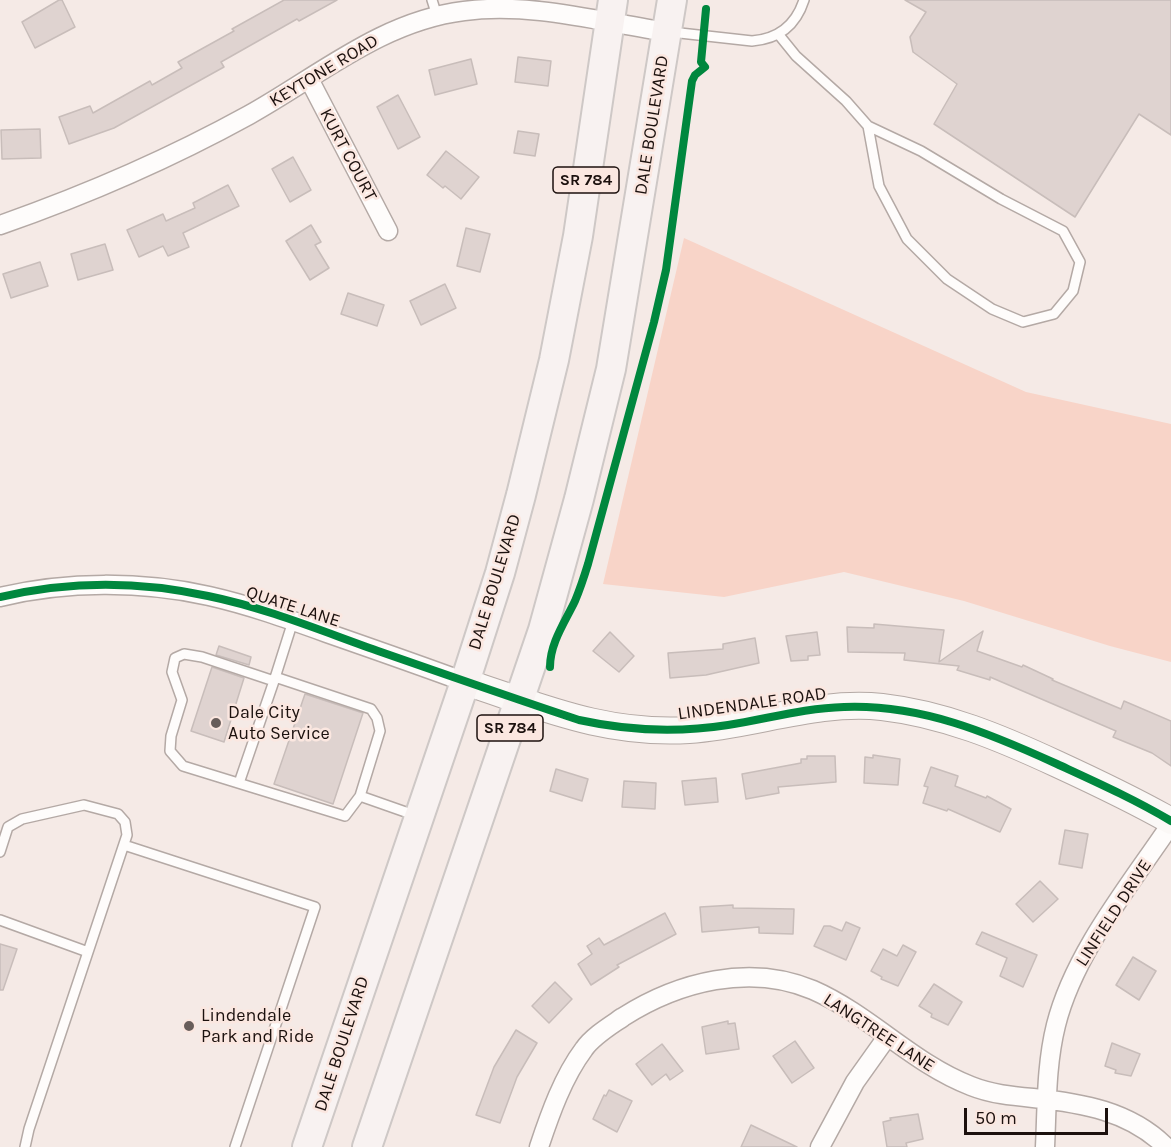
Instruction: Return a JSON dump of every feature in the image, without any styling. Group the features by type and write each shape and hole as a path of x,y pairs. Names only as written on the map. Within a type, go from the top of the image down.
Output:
{"main road":[{"name":"DALE BOULEVARD","path":"367,1147 546,619 604,404 672,0"},
{"name":"DALE BOULEVARD","path":"307,1147 465,682 522,495 554,360 578,236 611,11"}],"street":[{"name":"KEYTONE ROAD","path":"0,225 121,179 194,144 251,114 365,44 435,8 611,11 667,32"},
{"name":"KURT COURT","path":"309,79 388,231"},
{"name":"QUATE LANE","path":"0,597 60,586 110,585 159,588 208,596 293,621 465,682"},
{"name":"LINDENDALE ROAD","path":"465,682 579,720 614,728 649,731 689,730 730,725 808,710 844,707 880,707 916,712 996,736 1132,798 1171,822"},
{"name":"LINFIELD DRIVE","path":"1046,1147 1049,1062 1054,1034 1068,989 1084,955 1171,822"},
{"name":"LANGTREE LANE","path":"539,1147 564,1085 585,1047 610,1026 638,1008 693,985 748,977 775,979 812,990 836,1002 938,1071 974,1088 1002,1095 1077,1103 1115,1114 1141,1127 1166,1147"},
{"path":"820,1147 855,1082 887,1037"}],"lane":[{"path":"667,32 765,40 779,35 795,20 800,14 804,0"},
{"path":"779,35 796,56 846,101 868,126 921,151 1001,199 1063,231 1080,262 1073,291 1054,314 1023,322 992,309 947,279 907,239 879,186 868,126"},
{"path":"239,783 293,621"},
{"path":"184,654 202,657 371,709 377,718 380,731 360,796 345,816 239,783 183,766 170,751 171,736 182,700 172,672 175,658 184,654"},
{"path":"360,796 419,817"},
{"path":"0,852 8,827 22,819 84,805 118,814 125,822 127,835 124,845 29,1129 25,1147"},
{"path":"124,845 315,907 235,1147"},
{"path":"0,920 88,952"}],"shaded area":[{"path":"684,238 1026,392 1171,424 1171,662 1110,646 964,601 844,572 724,597 603,584"}],"building":[{"path":"62,0 75,27 35,48 22,22"},
{"path":"284,0 337,0 299,21 297,19 221,62 224,67 114,128 69,144 59,117 90,106 93,113 150,81 152,85 182,68 178,62"},
{"path":"905,0 1171,0 1171,135 1139,114 1075,217 934,124 957,84 913,52 910,37 926,12"},
{"path":"518,57 551,61 548,86 515,82"},
{"path":"471,59 477,84 435,95 429,70"},
{"path":"398,95 420,137 398,149 377,107"},
{"path":"40,129 41,158 2,159 1,130"},
{"path":"518,131 539,134 535,156 514,153"},
{"path":"446,151 479,177 461,199 427,175"},
{"path":"293,157 311,190 290,202 272,169"},
{"path":"228,185 239,206 183,233 189,247 168,256 163,246 139,257 127,230 163,214 166,221 195,208 193,203"},
{"path":"311,225 321,242 315,245 329,268 310,280 286,241"},
{"path":"466,228 490,234 480,272 457,266"},
{"path":"105,244 113,270 78,280 71,254"},
{"path":"40,262 48,286 11,298 3,274"},
{"path":"445,284 456,308 421,325 410,301"},
{"path":"348,293 384,305 377,326 341,314"},
{"path":"874,624 944,630 939,662 983,631 977,651 1022,667 1023,665 1052,680 1121,709 1124,701 1171,721 1171,766 1152,753 1113,737 1116,731 990,677 990,680 957,670 959,666 904,660 905,653 848,652 847,627 874,628"},
{"path":"610,632 634,656 619,672 593,651"},
{"path":"817,632 820,655 808,656 808,660 791,661 786,636"},
{"path":"755,638 759,663 706,675 670,678 668,653 723,649 723,644"},
{"path":"219,646 251,657 249,665 216,655"},
{"path":"212,667 244,678 224,742 191,731"},
{"path":"305,694 363,713 333,804 274,784"},
{"path":"873,755 900,759 898,785 864,783 865,757 873,758"},
{"path":"807,756 835,756 836,782 778,787 779,793 746,799 742,774 801,763 801,759 807,759"},
{"path":"931,767 958,776 955,786 986,798 987,796 1011,809 1000,832 948,809 947,811 923,803 928,787 924,786"},
{"path":"556,769 588,779 582,801 550,791"},
{"path":"716,778 718,802 685,805 682,781"},
{"path":"624,781 656,783 655,809 622,807"},
{"path":"1065,830 1088,834 1082,868 1059,864"},
{"path":"1040,881 1058,899 1033,922 1016,904"},
{"path":"733,905 733,908 794,909 793,934 759,933 759,927 702,932 700,907"},
{"path":"665,913 676,934 617,965 619,967 591,985 578,964 592,954 587,946 599,938 604,945"},
{"path":"846,922 860,928 846,960 814,946 824,926 842,931"},
{"path":"982,932 1037,955 1023,987 1000,976 1007,958 976,944"},
{"path":"0,944 17,949 3,990 0,990"},
{"path":"903,945 916,952 898,986 881,979 882,977 871,971 883,949 897,956"},
{"path":"1133,957 1156,971 1139,1000 1116,985"},
{"path":"555,982 572,999 549,1023 532,1006"},
{"path":"934,984 962,1002 948,1025 931,1017 932,1014 919,1006"},
{"path":"728,1021 728,1024 735,1023 739,1049 706,1054 702,1027"},
{"path":"516,1030 537,1043 517,1077 500,1123 476,1115 494,1067"},
{"path":"795,1041 814,1068 792,1083 773,1056"},
{"path":"1112,1043 1140,1054 1131,1076 1115,1073 1116,1070 1105,1066"},
{"path":"662,1044 683,1071 670,1080 666,1074 652,1085 636,1064"},
{"path":"609,1090 632,1101 617,1132 593,1119 604,1095 606,1096"},
{"path":"918,1114 923,1139 906,1143 907,1147 887,1147 883,1122 891,1120 890,1118"},
{"path":"751,1125 797,1147 741,1147"}],"cycle path":[{"path":"550,667 555,641 575,601 588,564 654,322 666,270 692,81 695,75 705,67 701,62 706,9"},
{"path":"0,597 52,588 104,585 156,588 208,596 274,614 579,720 616,727 653,730 690,729 829,708 872,707 900,710 954,723 1006,742 1115,791 1171,821"}],"place":[{"name":"Dale City Auto Service","path":"216,723"},
{"name":"Lindendale Park and Ride","path":"189,1026"}]}
